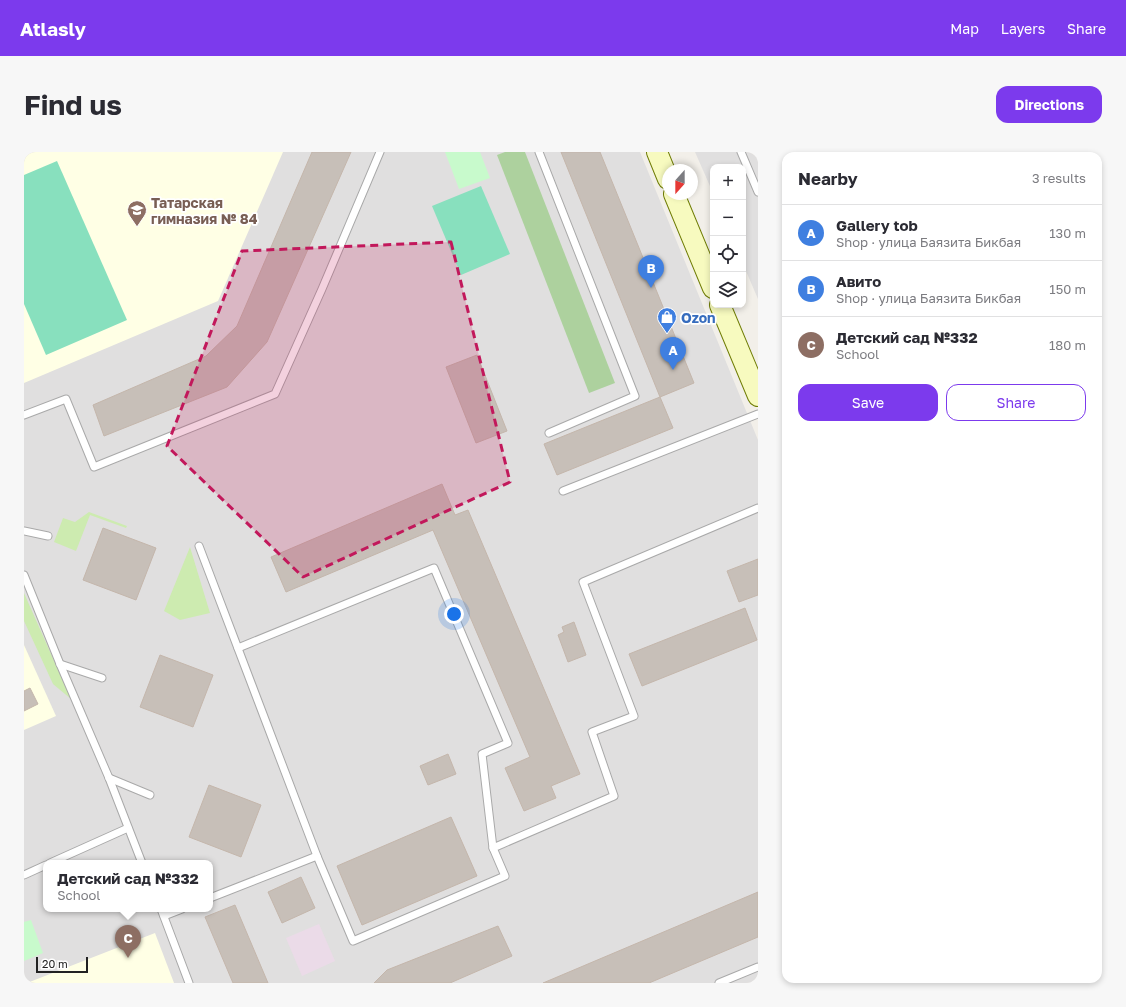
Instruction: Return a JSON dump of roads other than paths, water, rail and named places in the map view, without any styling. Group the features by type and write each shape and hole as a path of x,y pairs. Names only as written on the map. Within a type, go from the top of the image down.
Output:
{"main road":[{"path":"657,152 662,164"},
{"path":"676,200 710,281"},
{"path":"721,308 758,396"}],"lane":[{"path":"24,415 66,399 94,467 275,394 322,289 380,152"},
{"path":"539,152 635,396 549,433"},
{"path":"742,152 758,192"},
{"path":"563,491 758,414"},
{"path":"493,848 614,796 592,732 634,716 583,582 758,508"},
{"path":"24,531 48,536"},
{"path":"199,546 317,856 353,942 505,876 493,848 482,754 508,743 434,568 238,648"},
{"path":"24,575 109,778 141,860"},
{"path":"60,664 102,678"},
{"path":"109,778 150,795"},
{"path":"57,860 128,828"},
{"path":"213,897 317,856"},
{"path":"24,875 43,866"},
{"path":"163,913 190,983"},
{"path":"719,983 758,967"}],"place":[{"name":"Татарская гимназия № 84","path":"137,227"},
{"name":"Авито","path":"651,288"},
{"name":"Ozon","path":"667,334"},
{"name":"Gallery tob","path":"673,370"},
{"name":"Детский сад №332","path":"128,958"}]}
